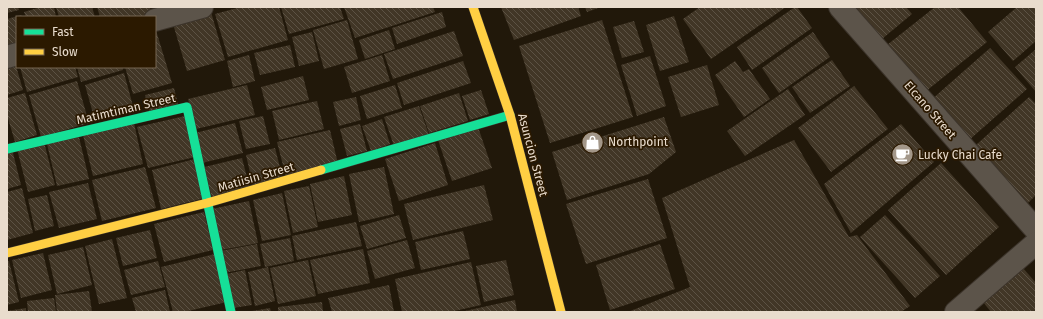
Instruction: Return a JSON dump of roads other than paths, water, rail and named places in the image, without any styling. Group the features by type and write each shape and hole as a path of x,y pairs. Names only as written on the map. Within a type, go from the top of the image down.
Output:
{"street":[{"path":"156,20 202,7"},
{"name":"Asuncion Street","path":"473,7 510,115 561,312"},
{"name":"Elcano Street","path":"840,7 1036,230"},
{"name":"Matimtiman Street","path":"7,149 186,107 231,312"},
{"name":"Matiisin Street","path":"7,253 207,203 510,115"},
{"path":"956,312 1036,243"}],"place":[{"name":"Northpoint","path":"592,142"},
{"name":"Lucky Chai Cafe","path":"903,155"}]}
